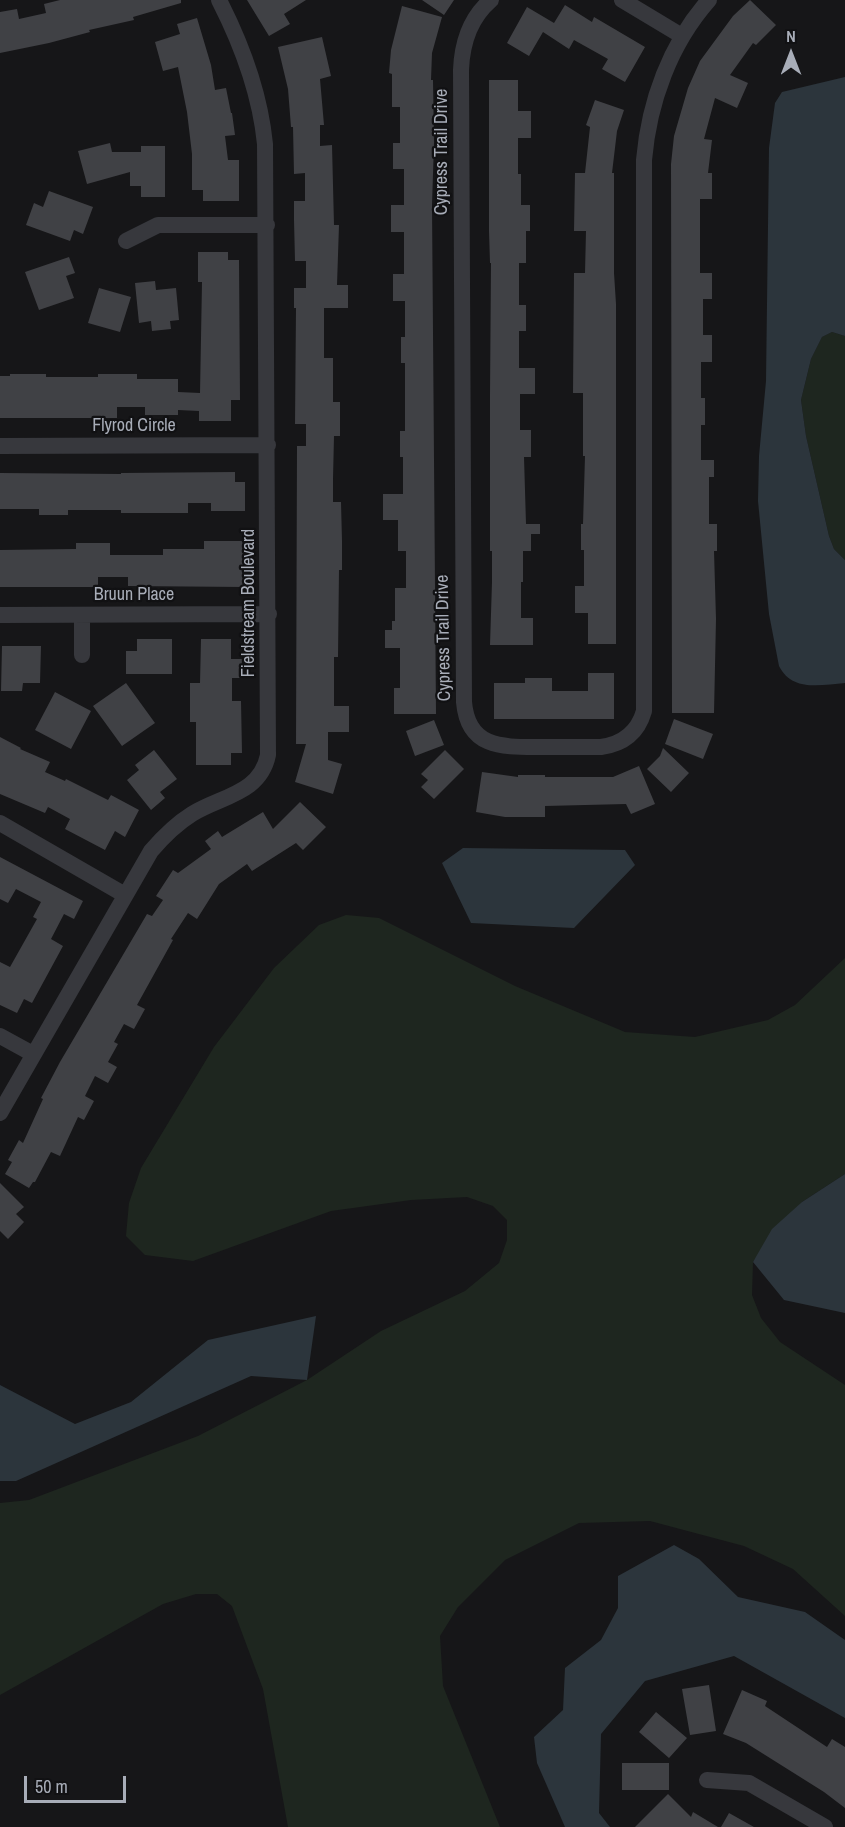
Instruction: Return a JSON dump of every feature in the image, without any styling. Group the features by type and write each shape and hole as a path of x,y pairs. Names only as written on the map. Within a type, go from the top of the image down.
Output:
{"street":[{"name":"Fieldstream Boulevard","path":"0,1113 145,860 165,835 191,814 244,790 254,782 264,769 269,747 265,144 260,110 246,60 219,0"},
{"name":"Cypress Trail Drive","path":"491,0 475,18 468,31 461,70 464,702 466,717 475,731 486,741 502,747 610,746 624,740 632,733 644,711 644,160 648,127 656,97 682,36 709,0"},
{"path":"622,0 682,36"},
{"path":"126,241 158,225 267,225"},
{"name":"Flyrod Circle","path":"0,446 268,445"},
{"name":"Bruun Place","path":"0,615 269,614"},
{"path":"82,615 82,655"},
{"path":"0,823 125,895"},
{"path":"0,1036 33,1054"},
{"path":"707,1780 749,1783 825,1827"}],"shaded area":[{"path":"845,77 845,336 832,332 822,337 811,359 801,400 806,436 829,536 834,549 845,560 845,683 808,685 791,680 779,666 769,614 758,501 759,456 766,381 769,148 775,103 782,92"},
{"path":"832,332 845,336 845,560 834,549 829,536 806,436 801,400 811,359 822,337"},
{"path":"463,848 625,850 635,865 574,928 471,923 442,863"},
{"path":"346,915 379,918 515,986 625,1032 695,1037 768,1020 795,1005 845,958 845,1174 802,1202 753,1262 752,1295 761,1318 780,1342 845,1385 845,1616 793,1569 744,1546 650,1521 579,1523 505,1560 458,1607 440,1636 443,1686 500,1827 288,1827 263,1689 232,1606 217,1594 196,1594 163,1604 0,1695 0,1503 29,1500 198,1436 307,1380 381,1331 465,1291 499,1263 507,1240 507,1220 493,1206 467,1197 411,1200 331,1211 193,1261 145,1255 126,1236 129,1203 141,1168 214,1047 274,968 319,925"},
{"path":"845,1174 845,1313 784,1300 753,1262 772,1229 802,1202"},
{"path":"316,1316 307,1380 251,1376 16,1481 0,1481 0,1385 75,1424 131,1402 208,1340"},
{"path":"674,1545 699,1559 738,1597 805,1612 845,1640 845,1718 734,1656 645,1681 601,1734 599,1813 610,1827 565,1827 537,1763 534,1737 563,1710 565,1668 601,1640 618,1608 618,1576"}],"building":[{"path":"60,0 181,0 181,3 133,17 134,20 89,30 90,32 49,43 0,53 0,12 17,9 19,19 46,13 44,4"},
{"path":"247,0 306,0 284,14 290,24 269,36"},
{"path":"422,0 454,0 444,15"},
{"path":"750,0 776,25 756,45 753,43 730,75 748,83 737,108 715,98 704,139 712,140 708,173 712,173 712,199 700,199 700,273 712,273 712,299 703,299 703,335 712,335 712,362 701,362 701,398 705,398 705,425 701,425 701,460 714,460 714,477 709,477 709,524 717,524 717,551 714,551 716,619 714,713 672,713 671,164 674,136 688,88 700,61 733,16"},
{"path":"565,5 592,22 594,17 645,47 625,82 602,69 608,59 574,40 569,49 543,32 529,56 507,43 527,7 554,23"},
{"path":"402,6 442,17 432,53 431,80 433,80 434,143 432,205 436,714 394,714 394,688 400,688 400,648 385,648 385,630 392,630 392,621 395,621 395,588 406,588 406,551 398,551 398,520 383,520 383,494 403,494 400,431 405,431 405,363 401,363 401,337 405,337 405,301 393,301 393,274 404,274 404,232 391,232 391,205 404,205 404,169 393,169 393,143 400,143 400,107 392,107 392,74 389,73 391,50"},
{"path":"197,18 211,65 215,90 226,88 232,113 235,135 225,136 228,160 239,160 239,201 203,201 203,190 192,190 192,154 178,67 163,71 155,42 180,34 177,24"},
{"path":"322,37 331,76 320,79 324,125 320,125 320,146 332,145 334,225 339,225 337,285 348,285 348,308 324,308 324,358 333,358 333,402 340,402 340,436 334,436 333,479 333,502 341,502 342,541 342,570 339,570 338,657 334,657 334,706 349,706 349,732 328,732 328,760 342,764 333,794 295,782 306,744 296,744 297,446 306,446 306,424 295,424 296,308 294,308 294,288 306,288 306,261 295,261 294,201 305,201 305,173 294,174 293,127 291,127 288,89 278,47"},
{"path":"489,80 518,80 518,111 531,111 531,138 518,138 518,174 521,174 521,205 530,205 530,231 526,231 526,263 519,263 519,305 526,305 526,331 519,331 519,368 535,368 535,394 520,394 520,430 531,430 531,457 524,457 526,524 540,524 540,534 531,534 531,551 523,551 521,618 533,618 533,645 490,645 492,551 490,551"},
{"path":"595,100 624,110 617,131 612,173 614,173 616,304 616,644 588,644 588,613 575,613 575,586 584,586 581,524 583,524 585,456 583,456 583,393 573,393 574,273 585,273 586,231 574,231 575,173 585,173 590,127 586,125"},
{"path":"110,143 112,152 141,152 141,146 165,146 165,197 141,197 141,186 130,186 130,172 87,184 78,151"},
{"path":"49,191 93,207 83,234 74,230 70,241 26,225 34,203 43,207"},
{"path":"198,252 228,252 228,260 239,260 240,400 231,400 231,421 199,421 199,411 178,410 178,415 145,415 145,407 117,407 117,418 0,418 0,376 10,376 10,374 98,377 98,374 137,374 137,379 178,379 178,392 200,393 202,282 198,282"},
{"path":"69,257 75,273 66,276 74,298 39,310 25,272"},
{"path":"155,281 156,290 176,288 179,320 170,321 171,329 152,331 151,321 139,323 135,283"},
{"path":"99,288 131,297 120,332 88,323"},
{"path":"235,472 235,482 245,482 245,511 211,511 211,503 188,503 188,513 68,510 68,515 39,515 39,509 0,509 0,473"},
{"path":"204,541 244,541 244,587 128,586 128,577 98,577 98,587 0,587 0,550 76,549 76,543 110,543 110,555 163,555 163,549 204,549"},
{"path":"137,639 172,639 172,674 126,674 126,651 137,651"},
{"path":"201,639 231,639 231,659 242,659 241,678 232,678 232,701 241,701 242,753 231,753 231,765 196,765 196,722 190,722 190,683 200,683"},
{"path":"2,646 41,646 40,683 23,683 22,691 1,691"},
{"path":"588,673 614,673 614,719 494,719 494,683 525,683 525,678 552,678 552,691 588,691"},
{"path":"126,683 155,723 122,746 93,706"},
{"path":"55,692 91,711 71,749 35,730"},
{"path":"674,719 713,734 703,759 665,744"},
{"path":"434,720 444,745 415,756 406,731"},
{"path":"0,737 50,762 45,772 65,781 66,779 108,800 111,795 139,810 125,837 115,831 105,850 65,829 70,819 48,807 45,813 0,794"},
{"path":"663,748 689,773 671,792 647,769 660,756"},
{"path":"154,750 177,779 160,792 165,798 151,810 127,780 139,770 135,765"},
{"path":"445,750 464,769 434,799 421,787 428,780 421,774"},
{"path":"639,766 655,804 631,814 626,804 545,806 545,817 505,817 476,812 482,772 518,777 518,775 545,775 545,777 613,777"},
{"path":"300,802 326,827 303,850 296,843 252,871 247,864 219,884 197,919 188,913 171,939 173,940 137,1005 145,1009 134,1029 124,1024 114,1042 118,1044 108,1062 117,1067 108,1083 95,1076 85,1096 94,1101 84,1120 78,1117 60,1156 51,1152 35,1182 29,1188 5,1174 12,1162 8,1160 19,1140 23,1143 43,1099 41,1098 60,1062 147,914 152,916 163,900 156,896 173,870 178,873 211,849 205,841 218,831 222,837 263,812 273,829"},
{"path":"0,857 83,901 74,919 64,914 51,939 63,946 32,1003 24,999 17,1013 0,1005 0,962 10,967 37,919 33,917 41,902 16,889 8,903 0,899"},
{"path":"0,1183 24,1207 16,1214 24,1222 8,1239 0,1231"},
{"path":"709,1685 716,1731 690,1735 682,1689"},
{"path":"742,1690 767,1701 765,1706 827,1747 832,1739 845,1747 845,1808 824,1792 746,1743 723,1734"},
{"path":"656,1712 687,1738 669,1758 639,1732"},
{"path":"622,1763 669,1763 669,1790 622,1790"},
{"path":"668,1794 691,1817 693,1812 718,1827 635,1827"},
{"path":"729,1813 754,1827 721,1827"}]}
